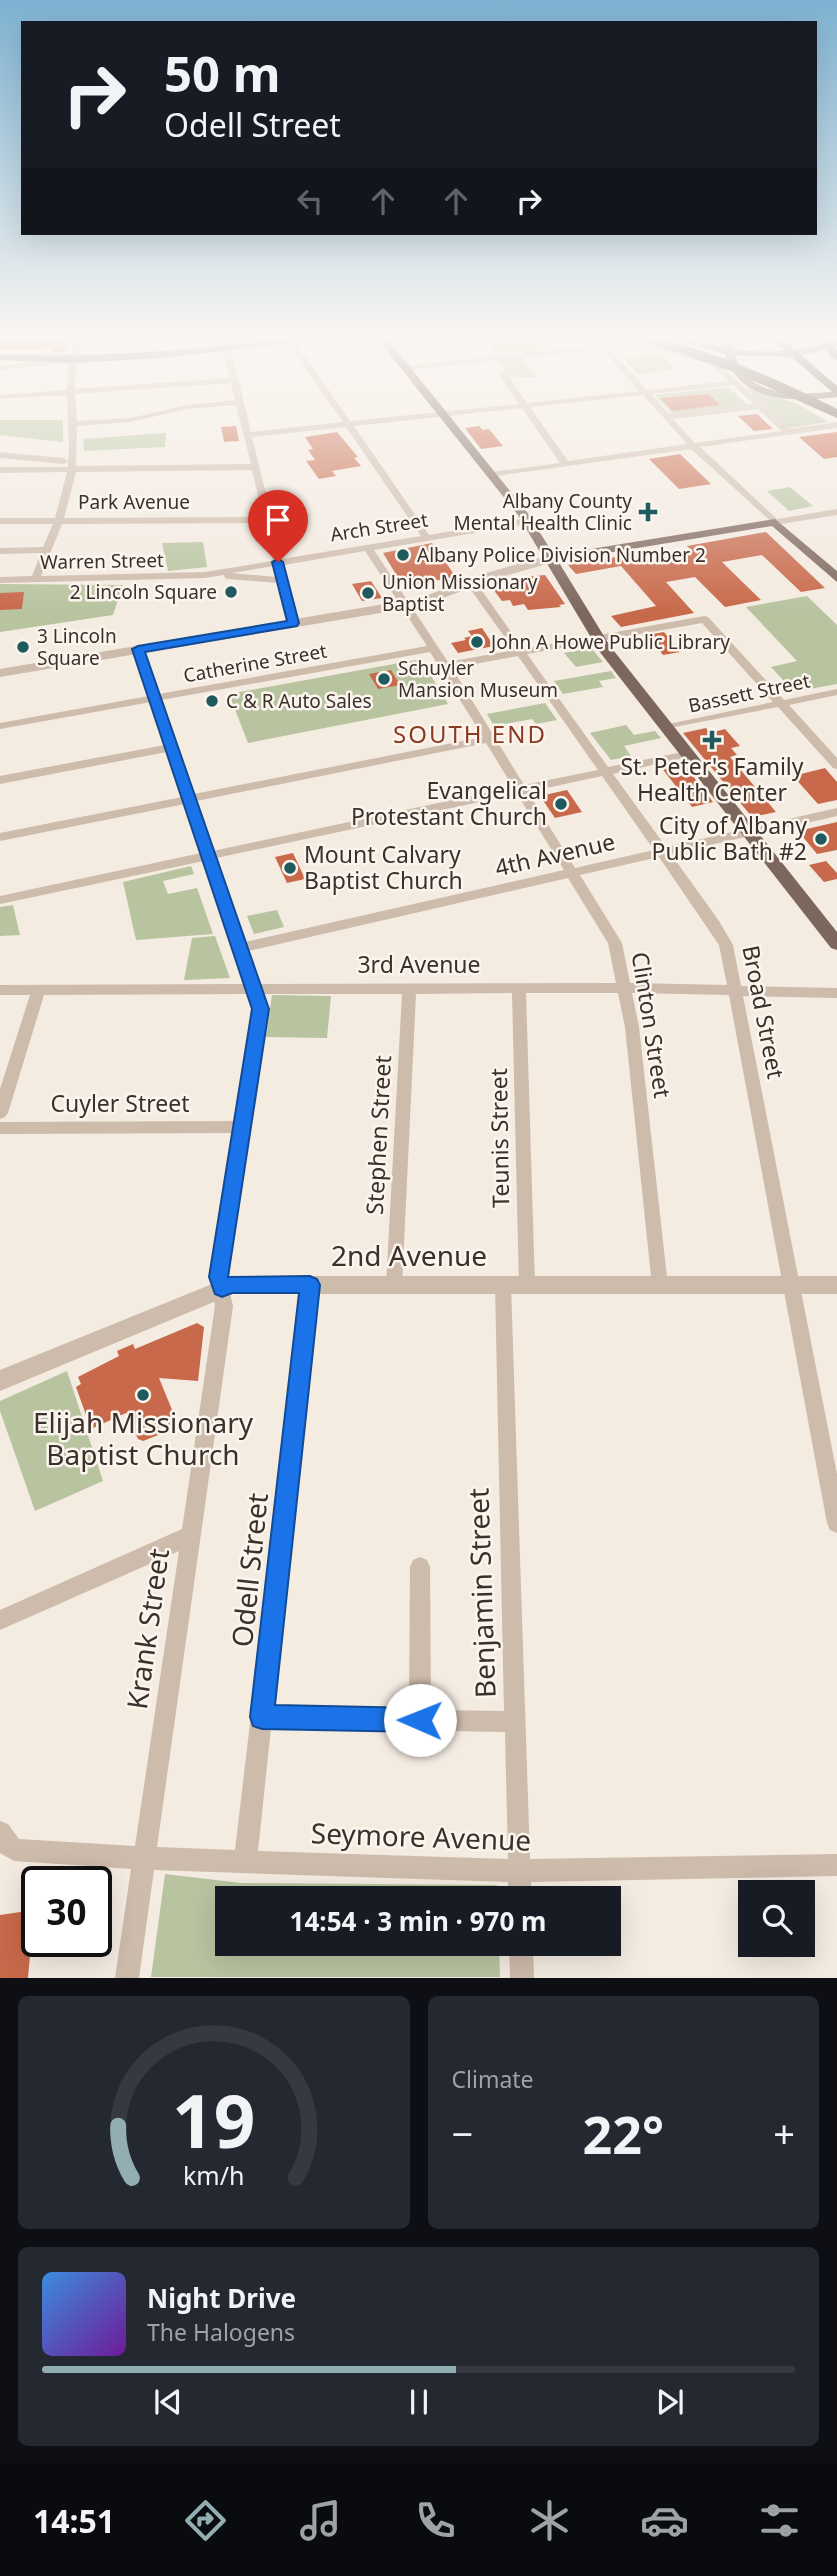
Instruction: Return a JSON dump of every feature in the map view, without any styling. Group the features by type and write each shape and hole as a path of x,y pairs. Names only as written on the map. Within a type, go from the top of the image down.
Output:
{"main road":[{"path":"453,428 527,521 597,639 836,939"},
{"path":"550,559 775,522 837,578"}],"street":[{"path":"35,580 57,520 72,465 73,428"},
{"path":"245,428 293,623"},
{"path":"247,435 309,428"},
{"path":"352,428 426,537"},
{"path":"540,428 565,464"},
{"path":"676,428 775,522 837,512"},
{"path":"784,428 788,432"},
{"path":"492,475 814,428"},
{"path":"0,455 72,465"},
{"path":"0,470 72,465 255,467"},
{"name":"Park Avenue","path":"0,521 268,520"},
{"name":"Arch Street","path":"278,562 527,521"},
{"name":"Clinton Street","path":"367,547 445,666 570,873 611,933 626,988 660,1286"},
{"path":"0,551 47,550"},
{"path":"0,673 404,605 550,559"},
{"name":"Warren Street","path":"205,575 278,562"},
{"name":"Warren Street","path":"0,580 205,575 283,580"},
{"name":"Broad Street","path":"471,583 726,945 837,1524"},
{"path":"445,666 704,620 781,704 831,751 837,765"},
{"name":"Catherine Street","path":"0,726 433,648"},
{"name":"Krank Street","path":"127,1978 224,1306 218,1277 261,1009 187,799 138,649"},
{"name":"Bassett Street","path":"668,727 837,692"},
{"path":"0,837 489,739"},
{"path":"0,780 170,748"},
{"path":"0,900 688,754"},
{"name":"4th Avenue","path":"240,948 837,812"},
{"name":"Stephen Street","path":"394,1285 410,988"},
{"name":"Teunis Street","path":"519,988 527,1286"},
{"name":"3rd Avenue","path":"0,990 626,988 837,993"},
{"path":"0,1113 39,990"},
{"name":"Cuyler Street","path":"0,1128 240,1128"},
{"name":"2nd Avenue","path":"0,1381 232,1285 837,1285"},
{"name":"Odell Street","path":"245,1861 310,1285"},
{"name":"Benjamin Street","path":"503,1286 520,1886"},
{"path":"0,1620 192,1535"},
{"path":"420,1567 420,1720"},
{"path":"262,1717 515,1722"},
{"name":"Seymore Avenue","path":"3,1838 14,1850 144,1858 519,1871 837,1865"},
{"path":"521,1956 522,1978"}],"green space":[{"path":"0,428 63,428 63,442 0,435"},
{"path":"166,433 165,447 84,451 83,439"},
{"path":"790,487 813,506 789,511 767,491"},
{"path":"203,542 207,567 168,571 162,543"},
{"path":"0,584 123,585 113,615 0,632"},
{"path":"807,596 837,625 837,684 794,692 771,667 797,661 746,607"},
{"path":"591,648 603,662 576,667 564,653"},
{"path":"421,659 448,704 248,743 229,694"},
{"path":"611,671 616,678 599,681 603,687 563,694 554,681"},
{"path":"545,703 557,720 536,724 532,719 494,726 487,714"},
{"path":"626,725 634,735 655,731 661,738 624,746 631,756 611,760 590,733"},
{"path":"191,866 194,874 163,881 168,894 197,888 213,934 136,940 123,882"},
{"path":"13,905 20,935 0,936 0,907"},
{"path":"277,910 284,927 254,934 247,916"},
{"path":"215,936 230,978 184,980 192,938"},
{"path":"272,995 331,996 327,1038 266,1037"},
{"path":"67,1371 103,1481 35,1511 0,1411 0,1401"},
{"path":"165,1874 241,1883 497,1885 215,1886 215,1956 499,1956 500,1977 151,1977"}],"building":[{"path":"221,428 236,428 239,441 224,442"},
{"path":"465,428 489,429 503,446 481,449"},
{"path":"751,428 773,429 754,431"},
{"path":"337,432 358,457 354,458 361,466 332,471 336,476 319,479 306,461 315,460 308,450 313,449 305,437"},
{"path":"837,432 837,457 824,459 799,437"},
{"path":"680,454 711,484 679,489 649,459"},
{"path":"766,532 825,588 801,592 762,555 722,562 761,600 725,607 695,577 666,582 694,613 621,627 611,616 656,606 621,566 576,574 568,565 634,554 641,562 693,552 687,546"},
{"path":"432,543 456,577 403,586 383,553"},
{"path":"545,575 565,604 559,605 561,607 528,610 524,604 513,606 510,600 502,601 493,589 514,585 524,577"},
{"name":"Union Missionary Baptist","path":"371,581 382,598 362,601 352,584"},
{"path":"24,592 22,609 0,610 0,593"},
{"name":"John A Howe Public Library","path":"482,628 494,646 458,653 451,643 466,640 464,638 472,636 468,631"},
{"path":"664,632 680,652 663,655 648,635"},
{"name":"Schuyler Mansion Museum","path":"391,670 400,685 378,689 369,674"},
{"path":"706,728 710,733 725,729 740,746 731,748 737,755 730,757 776,812 752,817 683,733"},
{"path":"682,762 713,802 692,807 661,767"},
{"path":"825,768 837,782 837,800 818,804 793,776"},
{"name":"Evangelical Protestant Church","path":"567,790 582,812 555,818 540,796"},
{"name":"City of Albany Public Bath #2","path":"837,822 837,850 817,854 798,831"},
{"name":"Mount Calvary Baptist Church","path":"293,853 305,879 287,883 275,857"},
{"path":"826,861 837,873 837,879 824,882 809,865"},
{"path":"197,1323 204,1327 198,1381 159,1378 177,1422 176,1428 143,1441 138,1439 126,1413 91,1429 76,1387 81,1384 78,1377 119,1356 117,1351 133,1344 135,1349"},
{"path":"21,1912 21,1957 30,1957 28,1978 0,1978 0,1915"}],"place":[{"name":"Albany County Mental Health Clinic","path":"648,512"},
{"name":"Albany Police Division Number 2","path":"403,555"},
{"name":"2 Lincoln Square","path":"231,592"},
{"name":"Union Missionary Baptist","path":"368,593"},
{"name":"John A Howe Public Library","path":"477,642"},
{"name":"3 Lincoln Square","path":"23,647"},
{"name":"Schuyler Mansion Museum","path":"384,679"},
{"name":"C & R Auto Sales","path":"212,701"},
{"name":"St. Peter's Family Health Center","path":"712,740"},
{"name":"Evangelical Protestant Church","path":"561,804"},
{"name":"City of Albany Public Bath #2","path":"821,839"},
{"name":"Mount Calvary Baptist Church","path":"290,868"},
{"name":"Elijah Missionary Baptist Church","path":"143,1395"}],"district":[{"name":"SOUTH END","path":"470,735"}],"route":[{"path":"278,562 293,623 138,649 188,803 261,1009 218,1277 222,1288 232,1285 310,1285 262,1717 420,1720"}]}
